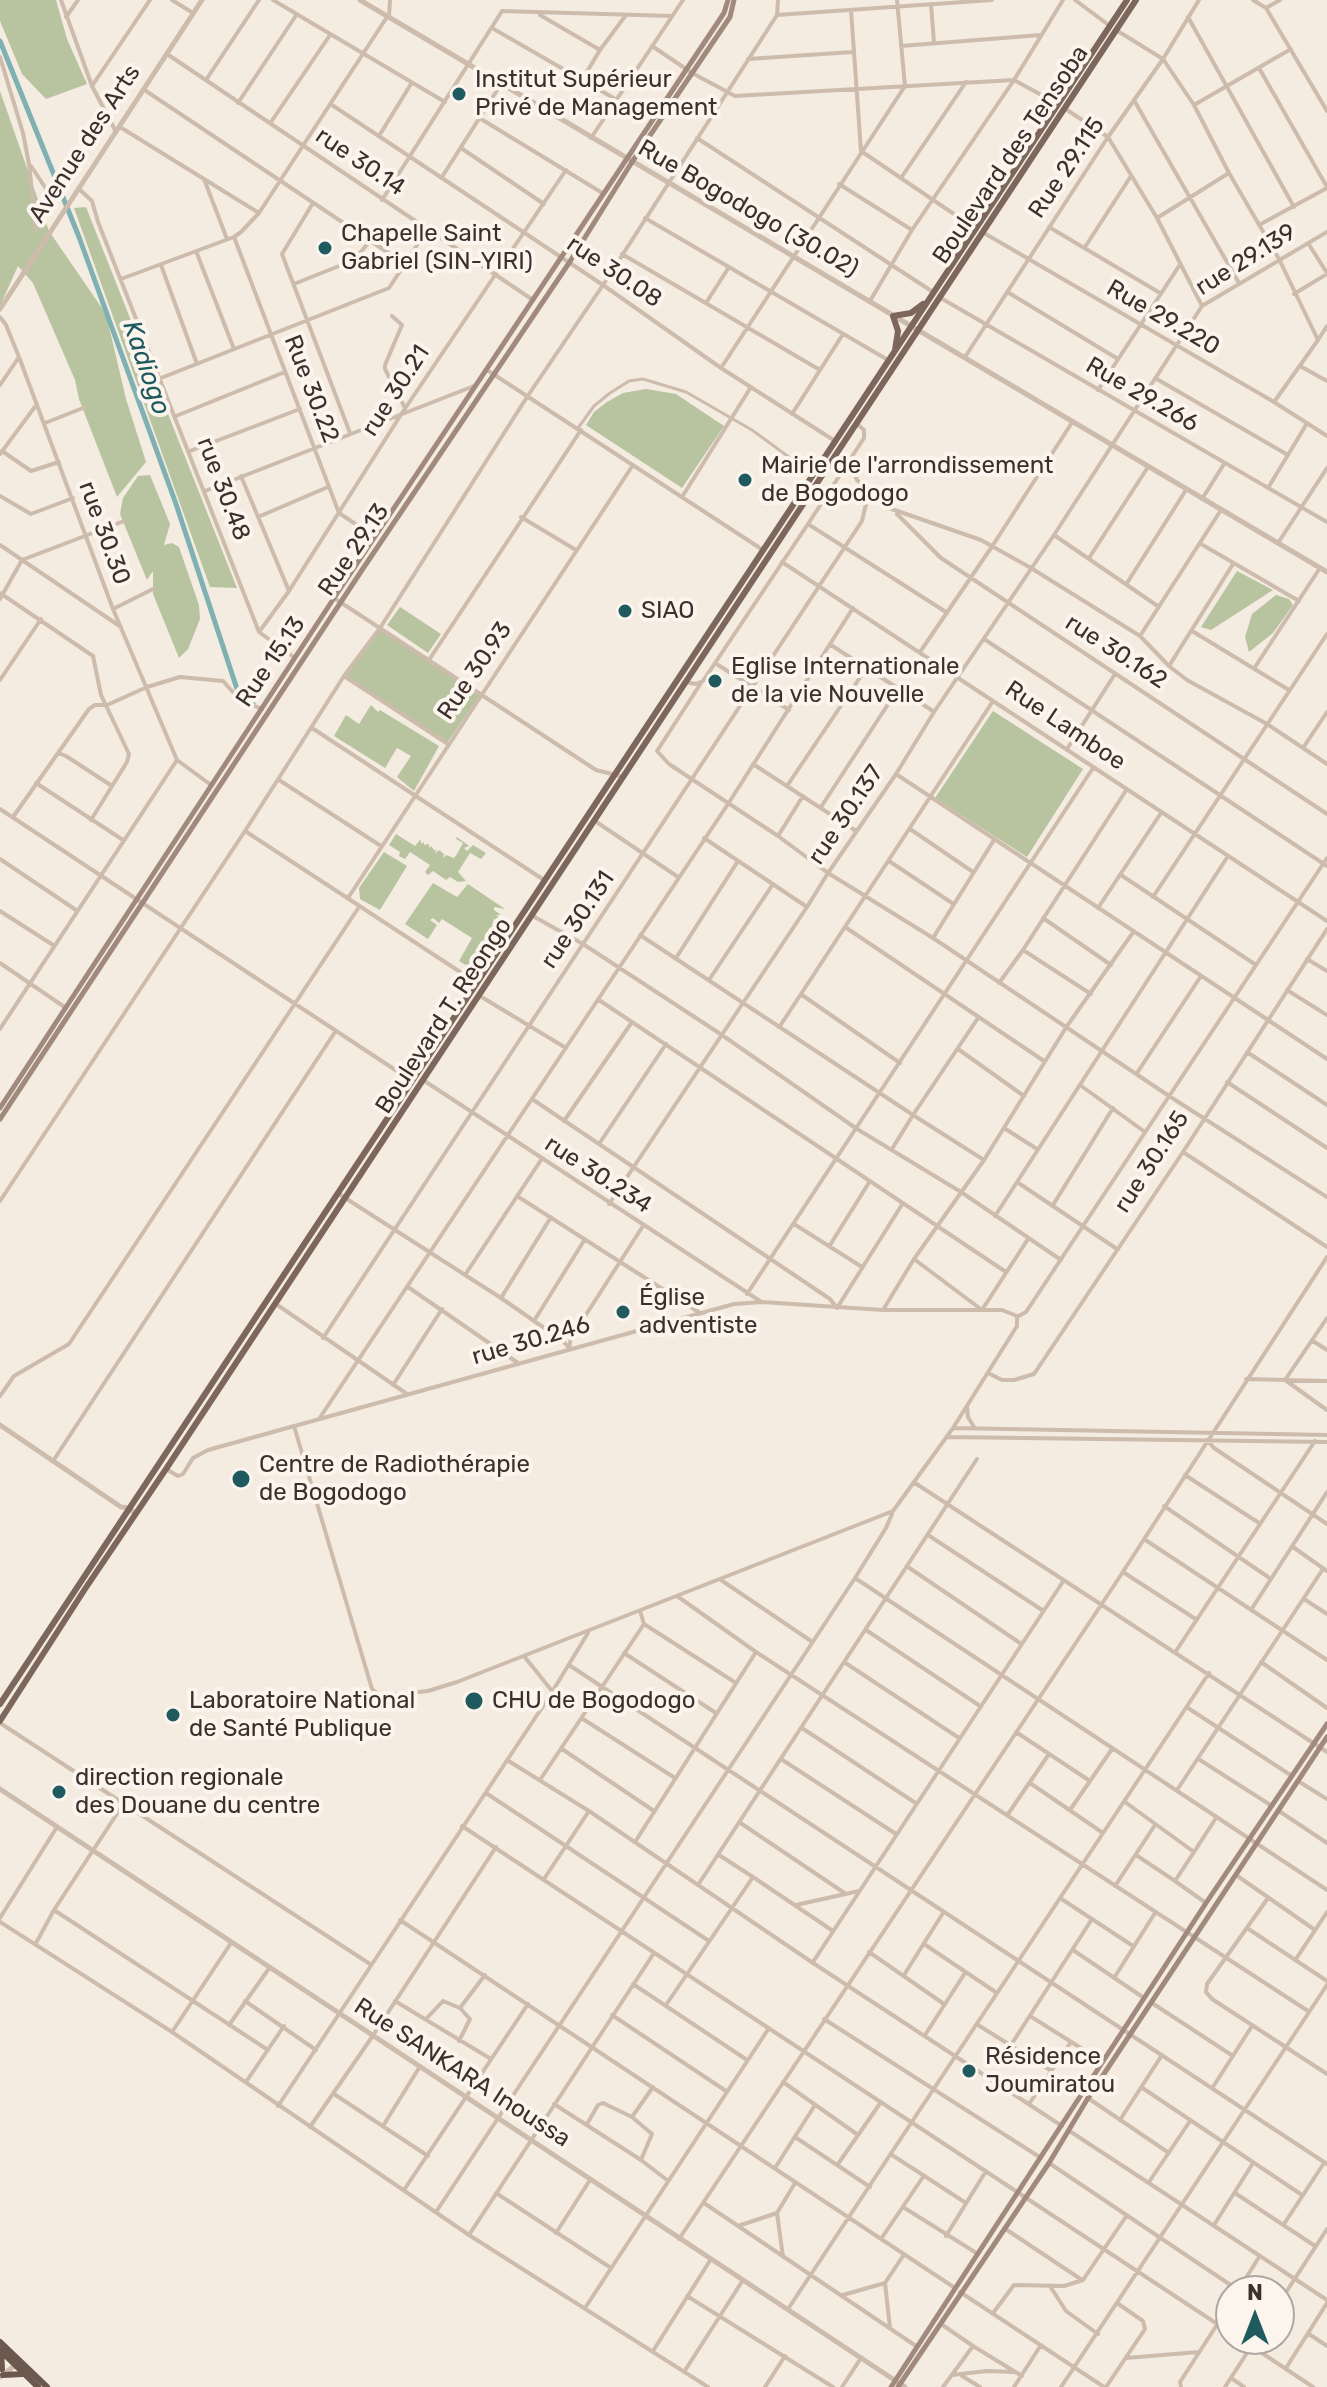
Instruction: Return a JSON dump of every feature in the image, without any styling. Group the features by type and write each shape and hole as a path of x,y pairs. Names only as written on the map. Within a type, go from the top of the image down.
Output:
{"highway":[{"path":"0,2342 38,2387"},
{"path":"0,2351 47,2387"},
{"path":"0,2351 1,2373 18,2373 28,2377"}],"main road":[{"name":"Rue 29.13","path":"0,1119 139,901 341,602 490,372 569,263 629,160 724,13 728,0"},
{"name":"Rue 29.13","path":"629,160 730,17 734,0"},
{"name":"Boulevard des Tensoba","path":"1113,28 1127,0"},
{"name":"Boulevard des Tensoba","path":"915,329 1113,28 1136,0"},
{"name":"Rue 15.13","path":"0,1108 139,901 334,598 478,385 490,372 533,301 629,160"},
{"name":"Boulevard des Tensoba","path":"915,329 928,301 936,295"},
{"path":"892,357 898,331 893,316 911,313 928,301"},
{"name":"Boulevard T. Reongo","path":"417,1081 477,983 839,443 892,357 915,329"},
{"name":"Boulevard T. Reongo","path":"0,1704 125,1509 595,821 814,476 856,423 915,329"},
{"name":"Boulevard T. Reongo","path":"0,1722 341,1196"},
{"path":"891,2387 900,2385 978,2254 1021,2194 1049,2163 1103,2062 1206,1903 1317,1746 1327,1724"},
{"path":"1317,1746 1327,1737"},
{"path":"900,2385 916,2346 1004,2228 1041,2158 1088,2098 1152,2003 1257,1844 1275,1808"}],"street":[{"path":"61,0 92,86 116,128 259,213"},
{"path":"66,17 78,0"},
{"path":"92,86 150,0"},
{"path":"172,0 193,13"},
{"name":"Avenue des Arts","path":"0,309 202,0"},
{"path":"206,80 259,0"},
{"path":"273,0 445,102"},
{"name":"Rue Bogodogo (30.02)","path":"360,0 1327,572"},
{"path":"121,279 234,237 259,213 388,17 390,0"},
{"path":"591,138 683,0"},
{"path":"0,1201 603,285 777,15 778,0"},
{"path":"721,368 905,86 897,0"},
{"path":"777,15 992,0"},
{"path":"870,301 912,230 1014,80 1063,0"},
{"path":"1075,0 1163,59 1194,105 1279,259 1318,340"},
{"name":"Rue 29.115","path":"965,357 1199,0"},
{"path":"1253,0 1266,8 1327,111"},
{"path":"1266,8 1280,0"},
{"path":"931,4 934,43"},
{"path":"851,10 861,151"},
{"path":"382,200 502,11 672,16"},
{"path":"238,103 297,14"},
{"path":"538,14 600,50"},
{"path":"582,80 626,15"},
{"path":"1188,16 1294,207"},
{"path":"492,28 617,100"},
{"path":"271,122 330,35"},
{"path":"901,46 1041,35"},
{"path":"652,46 692,73 726,92 743,97 1014,80 1108,137 1157,218 1202,306"},
{"path":"1194,105 1291,49"},
{"path":"748,59 853,52"},
{"name":"rue 30.14","path":"167,54 533,301"},
{"path":"0,57 23,133 36,230"},
{"path":"1259,68 1327,187 1259,225"},
{"path":"901,178 966,82"},
{"path":"379,136 411,83"},
{"path":"442,177 501,84"},
{"path":"143,89 405,264"},
{"path":"1135,102 1239,283"},
{"name":"rue 30.08","path":"332,105 603,285 721,368 839,443"},
{"path":"481,119 604,194"},
{"name":"Rue 29.266","path":"697,138 936,295 1327,522"},
{"path":"461,148 544,204"},
{"name":"Rue 29.220","path":"861,151 1027,260 1274,402 1327,436"},
{"path":"29,164 54,201"},
{"name":"rue 30.21","path":"259,632 566,170"},
{"path":"1157,218 1229,173"},
{"path":"1085,247 1131,176"},
{"path":"204,179 227,239"},
{"path":"839,184 912,230"},
{"name":"rue 30.48","path":"78,188 92,201 259,632"},
{"path":"313,203 282,250 350,433"},
{"path":"645,218 843,334 892,357"},
{"path":"1049,227 1161,293"},
{"path":"161,378 389,288 427,230"},
{"name":"rue 29.139","path":"1111,444 1202,306 1327,232"},
{"name":"Rue 30.22","path":"234,237 339,513"},
{"path":"294,284 354,260 370,241"},
{"path":"1294,294 1327,274 1308,243"},
{"path":"196,251 234,349"},
{"path":"622,254 820,370"},
{"path":"161,265 197,365"},
{"path":"1098,390 1179,266"},
{"path":"706,303 729,267"},
{"path":"1009,293 1118,359"},
{"path":"392,316 402,325 385,365 404,411"},
{"name":"rue 30.30","path":"0,317 45,423 113,609 177,760"},
{"path":"1274,402 1327,326"},
{"path":"792,414 843,334"},
{"path":"0,385 19,357"},
{"path":"1300,366 1327,381"},
{"path":"176,417 285,372"},
{"path":"490,372 766,552"},
{"path":"1155,378 1288,455"},
{"path":"429,660 594,406 629,381 643,379 686,392 752,430 814,476"},
{"path":"205,491 404,411 478,385"},
{"path":"682,497 752,387"},
{"path":"37,404 1,452 31,471 59,462"},
{"path":"45,423 83,408"},
{"path":"190,451 300,409"},
{"path":"920,652 1073,421"},
{"path":"856,423 864,430 864,438 657,751 660,756 690,780 778,836 828,873 933,938 1327,1197"},
{"path":"1268,488 1306,424"},
{"name":"rue 30.137","path":"609,1204 1054,535 1111,444"},
{"name":"rue 30.162","path":"849,460 852,472 877,500 894,511 924,543 971,578 1247,758 1327,814"},
{"path":"1202,499 1224,464"},
{"name":"Rue 30.93","path":"348,898 633,465"},
{"path":"1089,558 1148,467"},
{"path":"1278,543 1327,468"},
{"path":"241,476 289,591"},
{"name":"rue 30.131","path":"323,1338 862,521 866,486"},
{"path":"258,517 328,487"},
{"path":"1127,583 1186,490"},
{"path":"0,496 31,514 74,498"},
{"path":"1140,636 1221,510"},
{"path":"894,511 993,545 1140,636 1169,666 1191,683 1267,724 1327,764"},
{"path":"339,513 375,537"},
{"path":"521,517 576,550"},
{"path":"91,820 129,754 101,695 90,652 1,595 22,560 124,521"},
{"path":"808,524 946,612"},
{"path":"1054,535 1159,607"},
{"path":"1201,544 1299,602"},
{"path":"0,545 121,627"},
{"name":"Rue Lamboe","path":"782,562 1327,921"},
{"path":"1169,666 1233,564"},
{"path":"1255,667 1320,568"},
{"path":"113,609 155,588"},
{"path":"334,598 596,770 624,777"},
{"path":"319,1419 728,804 853,608"},
{"path":"0,680 41,619"},
{"path":"1192,631 1290,691"},
{"path":"259,632 296,659"},
{"path":"1153,897 1327,634"},
{"path":"984,639 1325,865"},
{"path":"831,645 934,712"},
{"path":"715,663 789,710"},
{"path":"787,786 867,667"},
{"path":"1067,749 1115,673"},
{"path":"344,676 448,744"},
{"path":"13,817 89,709 95,705 107,705 147,687 180,677 223,681 240,700 262,709"},
{"path":"685,682 701,683"},
{"path":"821,807 898,689"},
{"path":"780,1026 993,701"},
{"path":"1303,748 1327,712"},
{"path":"312,728 546,881"},
{"path":"58,753 112,786"},
{"path":"0,1029 2,1021 31,983 53,945 177,760 211,785"},
{"path":"753,764 856,831"},
{"path":"747,1294 1093,767"},
{"path":"896,774 1327,1059"},
{"path":"278,780 381,846"},
{"path":"36,783 123,840"},
{"path":"999,983 1127,789"},
{"path":"778,836 803,796"},
{"name":"rue 30.234","path":"0,809 335,1032 473,1113 762,1302"},
{"path":"1098,908 1161,813"},
{"path":"595,821 678,877"},
{"path":"910,829 973,872"},
{"path":"245,831 477,983"},
{"path":"704,838 807,907"},
{"path":"933,938 994,840"},
{"path":"995,1216 1228,856"},
{"path":"436,2212 855,1578 893,1511 953,1428 1017,1326 1017,1317 1026,1312 1327,858"},
{"path":"0,859 76,910"},
{"path":"676,958 738,861"},
{"path":"889,861 952,903"},
{"path":"1121,875 1256,965"},
{"path":"709,980 773,884"},
{"path":"0,1396 14,1376 69,1344 359,907"},
{"path":"0,911 53,945"},
{"path":"531,915 583,944 857,1129 961,1192 1061,1260"},
{"path":"1043,918 1111,965"},
{"path":"845,927 1044,1061"},
{"name":"rue 30.165","path":"987,1373 1002,1380 1034,1374 1327,929"},
{"path":"883,1310 936,1226 984,1160 1067,1026 1134,931"},
{"path":"640,935 984,1160"},
{"path":"1023,950 1091,994"},
{"path":"1307,959 1327,971"},
{"path":"0,963 66,1008"},
{"path":"1137,1073 1201,976"},
{"path":"1287,990 1327,1015"},
{"path":"478,995 566,1048"},
{"path":"802,995 900,1063"},
{"path":"598,999 1006,1272"},
{"path":"892,1149 978,1018"},
{"path":"564,1121 632,1022"},
{"path":"53,1461 335,1032"},
{"path":"599,1144 666,1044"},
{"path":"958,1049 1024,1096"},
{"path":"1247,1052 1327,1105"},
{"path":"1227,1082 1327,1148"},
{"path":"1080,1085 1145,1132"},
{"path":"532,1099 830,1299 837,1308 903,1203"},
{"path":"1052,1206 1113,1108"},
{"path":"1004,1128 1037,1149"},
{"path":"1183,1152 1327,1247"},
{"path":"465,1275 541,1159"},
{"path":"830,1245 870,1181"},
{"path":"1017,1182 1117,1249"},
{"path":"341,1196 501,1298 569,1348"},
{"path":"517,1196 700,1313"},
{"path":"501,1298 551,1217"},
{"path":"794,1224 862,1267"},
{"path":"569,1348 571,1338 643,1226"},
{"path":"534,1321 585,1239"},
{"path":"914,1259 982,1310 1028,1239"},
{"path":"679,2239 1123,1572 1327,1257"},
{"path":"408,1287 519,1364"},
{"path":"274,1302 407,1394"},
{"name":"rue 30.246","path":"166,1469 178,1476 183,1474 193,1458 208,1450 734,1304 762,1302 883,1310 1008,1311 1017,1317"},
{"path":"393,1385 442,1309"},
{"path":"1285,1380 1327,1318"},
{"path":"1313,1341 1327,1350"},
{"path":"1246,1379 1327,1381"},
{"path":"1285,1380 1327,1410"},
{"path":"967,1406 968,1417 976,1428"},
{"path":"0,1425 134,1516"},
{"path":"294,1426 372,1689 381,1696 428,1691 893,1511"},
{"path":"953,1428 1327,1435"},
{"path":"947,1437 1327,1442"},
{"path":"1207,1440 1214,1448 1327,1524"},
{"path":"1176,1651 1315,1441"},
{"path":"698,1885 977,1459"},
{"path":"1185,1475 1259,1523"},
{"path":"915,1483 1327,1752"},
{"path":"1251,1610 1327,1492"},
{"path":"1164,1506 1271,1579"},
{"path":"928,1535 1042,1610"},
{"path":"1144,1539 1327,1660"},
{"path":"1177,1790 1325,1570 1293,1547"},
{"path":"908,1567 1020,1643"},
{"path":"1123,1572 1197,1620"},
{"path":"855,1578 1327,1890"},
{"path":"720,1579 811,1641"},
{"path":"813,1963 1064,1580"},
{"path":"677,1596 756,1652 1308,2011"},
{"path":"1304,1599 1327,1614"},
{"path":"640,1611 644,1624 737,1683"},
{"path":"540,1780 644,1624"},
{"path":"278,2106 486,1793 589,1630"},
{"path":"866,1630 981,1707"},
{"path":"635,1842 756,1652"},
{"path":"624,1653 717,1714"},
{"path":"524,1656 552,1691"},
{"path":"844,1662 960,1738"},
{"path":"1261,1662 1327,1708"},
{"path":"569,1665 1053,1981 1326,2164 1283,2224"},
{"path":"788,2309 1209,1673"},
{"path":"1188,1708 1327,1799"},
{"path":"582,1719 675,1778"},
{"path":"0,1722 370,1964"},
{"path":"802,1728 917,1804"},
{"path":"1016,1732 1090,1781"},
{"path":"562,1749 654,1811"},
{"path":"1070,1810 1112,1749"},
{"path":"1008,1814 1049,1754"},
{"path":"781,1759 897,1835"},
{"path":"507,1760 589,1811 846,1985 1290,2275"},
{"path":"1200,1760 1327,1843"},
{"path":"1030,1783 1103,1833"},
{"name":"Rue SANKARA Inoussa","path":"0,1789 900,2385"},
{"path":"486,1793 709,1941"},
{"path":"1125,1802 1194,1852"},
{"path":"36,1943 124,1803"},
{"path":"544,1879 589,1811"},
{"path":"1175,1881 1217,1817"},
{"path":"739,1822 846,1894"},
{"path":"1115,1886 1156,1825"},
{"path":"462,1826 1215,2323"},
{"path":"57,1827 0,1920 172,2032 469,2235 708,2387"},
{"path":"310,2127 496,1847"},
{"path":"719,1855 833,1931"},
{"path":"1136,1855 1206,1903"},
{"path":"1236,1875 1315,1930"},
{"path":"666,2005 753,1877"},
{"path":"796,1905 859,1891"},
{"path":"1060,1898 1133,1946"},
{"path":"1268,1898 1207,1984 1206,1992 1212,1999 1327,2074"},
{"path":"54,1910 268,2050"},
{"path":"904,1975 944,1912"},
{"path":"1296,1959 1327,1912"},
{"path":"1114,1978 1155,1913"},
{"path":"1011,2045 1092,1919"},
{"path":"400,1920 1105,2387 1146,2326 1117,2303"},
{"path":"1061,2387 1327,1983 1247,1928"},
{"path":"172,2032 231,1943"},
{"path":"924,1944 997,1993"},
{"path":"1073,1950 1144,1998"},
{"path":"469,2235 655,1952"},
{"path":"869,1952 944,2004"},
{"path":"229,2025 270,1967"},
{"path":"925,2035 965,1973"},
{"path":"460,2008 485,1975"},
{"path":"633,1984 747,2060"},
{"path":"245,2001 316,2050"},
{"path":"395,2001 491,2059"},
{"path":"426,2019 443,2001 460,2008 470,2019 459,2041"},
{"path":"1152,2003 1233,2056"},
{"path":"404,2190 528,2004"},
{"path":"612,2015 726,2091"},
{"path":"1030,2016 1103,2062"},
{"path":"824,2019 1041,2158"},
{"path":"978,2025 1050,2070"},
{"path":"246,2082 284,2026"},
{"path":"1213,2087 1252,2026"},
{"path":"585,2308 769,2028"},
{"path":"1029,2104 1071,2042"},
{"path":"1120,2120 1162,2055"},
{"path":"383,2126 419,2068"},
{"path":"783,2082 858,2135"},
{"path":"632,2117 653,2087"},
{"path":"1141,2087 1302,2195"},
{"path":"334,2094 428,2156"},
{"path":"1088,2098 1169,2153"},
{"path":"838,2164 881,2102"},
{"path":"587,2124 598,2105 603,2103 632,2117 652,2134 641,2160"},
{"path":"554,2104 667,2180"},
{"path":"775,2168 815,2105"},
{"path":"1148,2182 1190,2121"},
{"path":"795,2137 870,2187"},
{"path":"892,2155 966,2203"},
{"path":"1049,2163 1215,2275"},
{"path":"1214,2225 1253,2163"},
{"path":"946,2236 986,2171"},
{"path":"881,2239 923,2177"},
{"path":"556,2233 590,2180"},
{"path":"783,2257 777,2213 795,2183"},
{"path":"496,2193 611,2268"},
{"path":"1235,2193 1315,2246"},
{"path":"704,2203 916,2346"},
{"path":"903,2207 978,2254"},
{"path":"738,2226 777,2213"},
{"path":"993,2313 1014,2285 1050,2286 1075,2284 1083,2280 1127,2215"},
{"path":"1004,2228 1083,2280"},
{"path":"1286,2368 1327,2301 1295,2278 1327,2231"},
{"path":"890,2328 885,2283 903,2255"},
{"path":"1248,2275 1259,2257"},
{"path":"653,2351 711,2259"},
{"path":"684,2372 743,2280"},
{"path":"843,2295 885,2283"},
{"path":"1050,2286 1066,2311 1098,2334"},
{"path":"687,2296 833,2387"},
{"path":"939,2323 1022,2376"},
{"path":"1181,2387 1180,2382 1215,2329"},
{"path":"1308,2333 1327,2346"},
{"path":"1014,2387 1042,2345"},
{"path":"943,2387 973,2346"},
{"path":"1126,2358 1199,2352"},
{"path":"1225,2387 1245,2355"},
{"path":"1265,2355 1313,2387"},
{"path":"765,2387 785,2356"},
{"path":"842,2387 861,2358"},
{"path":"1,2373 16,2361"},
{"path":"952,2375 1014,2372"},
{"path":"960,2375 980,2387"},
{"path":"1231,2378 1244,2387"}],"green space":[{"path":"0,0 56,0 67,39 87,84 46,99 22,74 0,21"},
{"path":"0,91 49,231 106,314 126,399 146,462 117,497 79,399 75,380 33,283 18,266 0,306"},
{"path":"86,207 237,588 210,587 74,208"},
{"path":"646,389 676,394 724,426 682,488 586,425 594,412 607,402 623,393"},
{"path":"150,475 170,524 164,545 172,543 179,547 199,605 200,619 188,649 179,658 153,594 153,571 147,580 120,514 123,498 138,476"},
{"path":"1237,571 1273,590 1211,630 1201,627"},
{"path":"1276,595 1289,599 1293,605 1273,633 1249,652 1245,637 1252,614"},
{"path":"400,607 441,634 428,653 387,625"},
{"path":"380,630 480,695 447,743 345,677"},
{"path":"371,705 439,746 414,791 397,777 411,756 397,748 385,768 334,736 346,715 359,724"},
{"path":"993,711 1083,769 1027,857 935,798"},
{"path":"396,834 415,846 421,839 421,844 424,842 424,845 429,844 429,848 437,849 435,854 439,850 444,854 443,858 446,855 454,858 457,854 463,843 457,837 469,846 464,848 467,851 473,845 486,853 481,859 470,853 458,872 466,881 458,882 450,877 446,880 433,871 428,875 425,872 430,865 410,852 405,859 399,856 400,852 389,845"},
{"path":"384,852 407,866 380,910 360,899 359,888"},
{"path":"433,883 457,897 468,884 505,909 494,907 501,915 496,915 499,921 494,919 492,926 495,928 469,967 459,961 472,938 442,919 439,923 433,918 430,920 437,925 428,939 405,924"}],"waterway":[{"name":"Kadiogo","path":"0,41 79,237 176,504 239,695 253,704"}],"place":[{"name":"Institut Supérieur Privé de Management","path":"459,94"},
{"name":"Chapelle Saint Gabriel (SIN-YIRI)","path":"325,248"},
{"name":"Mairie de l'arrondissement de Bogodogo","path":"745,480"},
{"name":"SIAO","path":"625,611"},
{"name":"Eglise Internationale de la vie Nouvelle","path":"715,681"},
{"name":"Église adventiste","path":"623,1312"},
{"name":"Centre de Radiothérapie de Bogodogo","path":"241,1479"},
{"name":"CHU de Bogodogo","path":"474,1701"},
{"name":"Laboratoire National de Santé Publique","path":"173,1715"},
{"name":"direction regionale des Douane du centre","path":"59,1792"},
{"name":"Résidence Joumiratou","path":"969,2071"}]}
